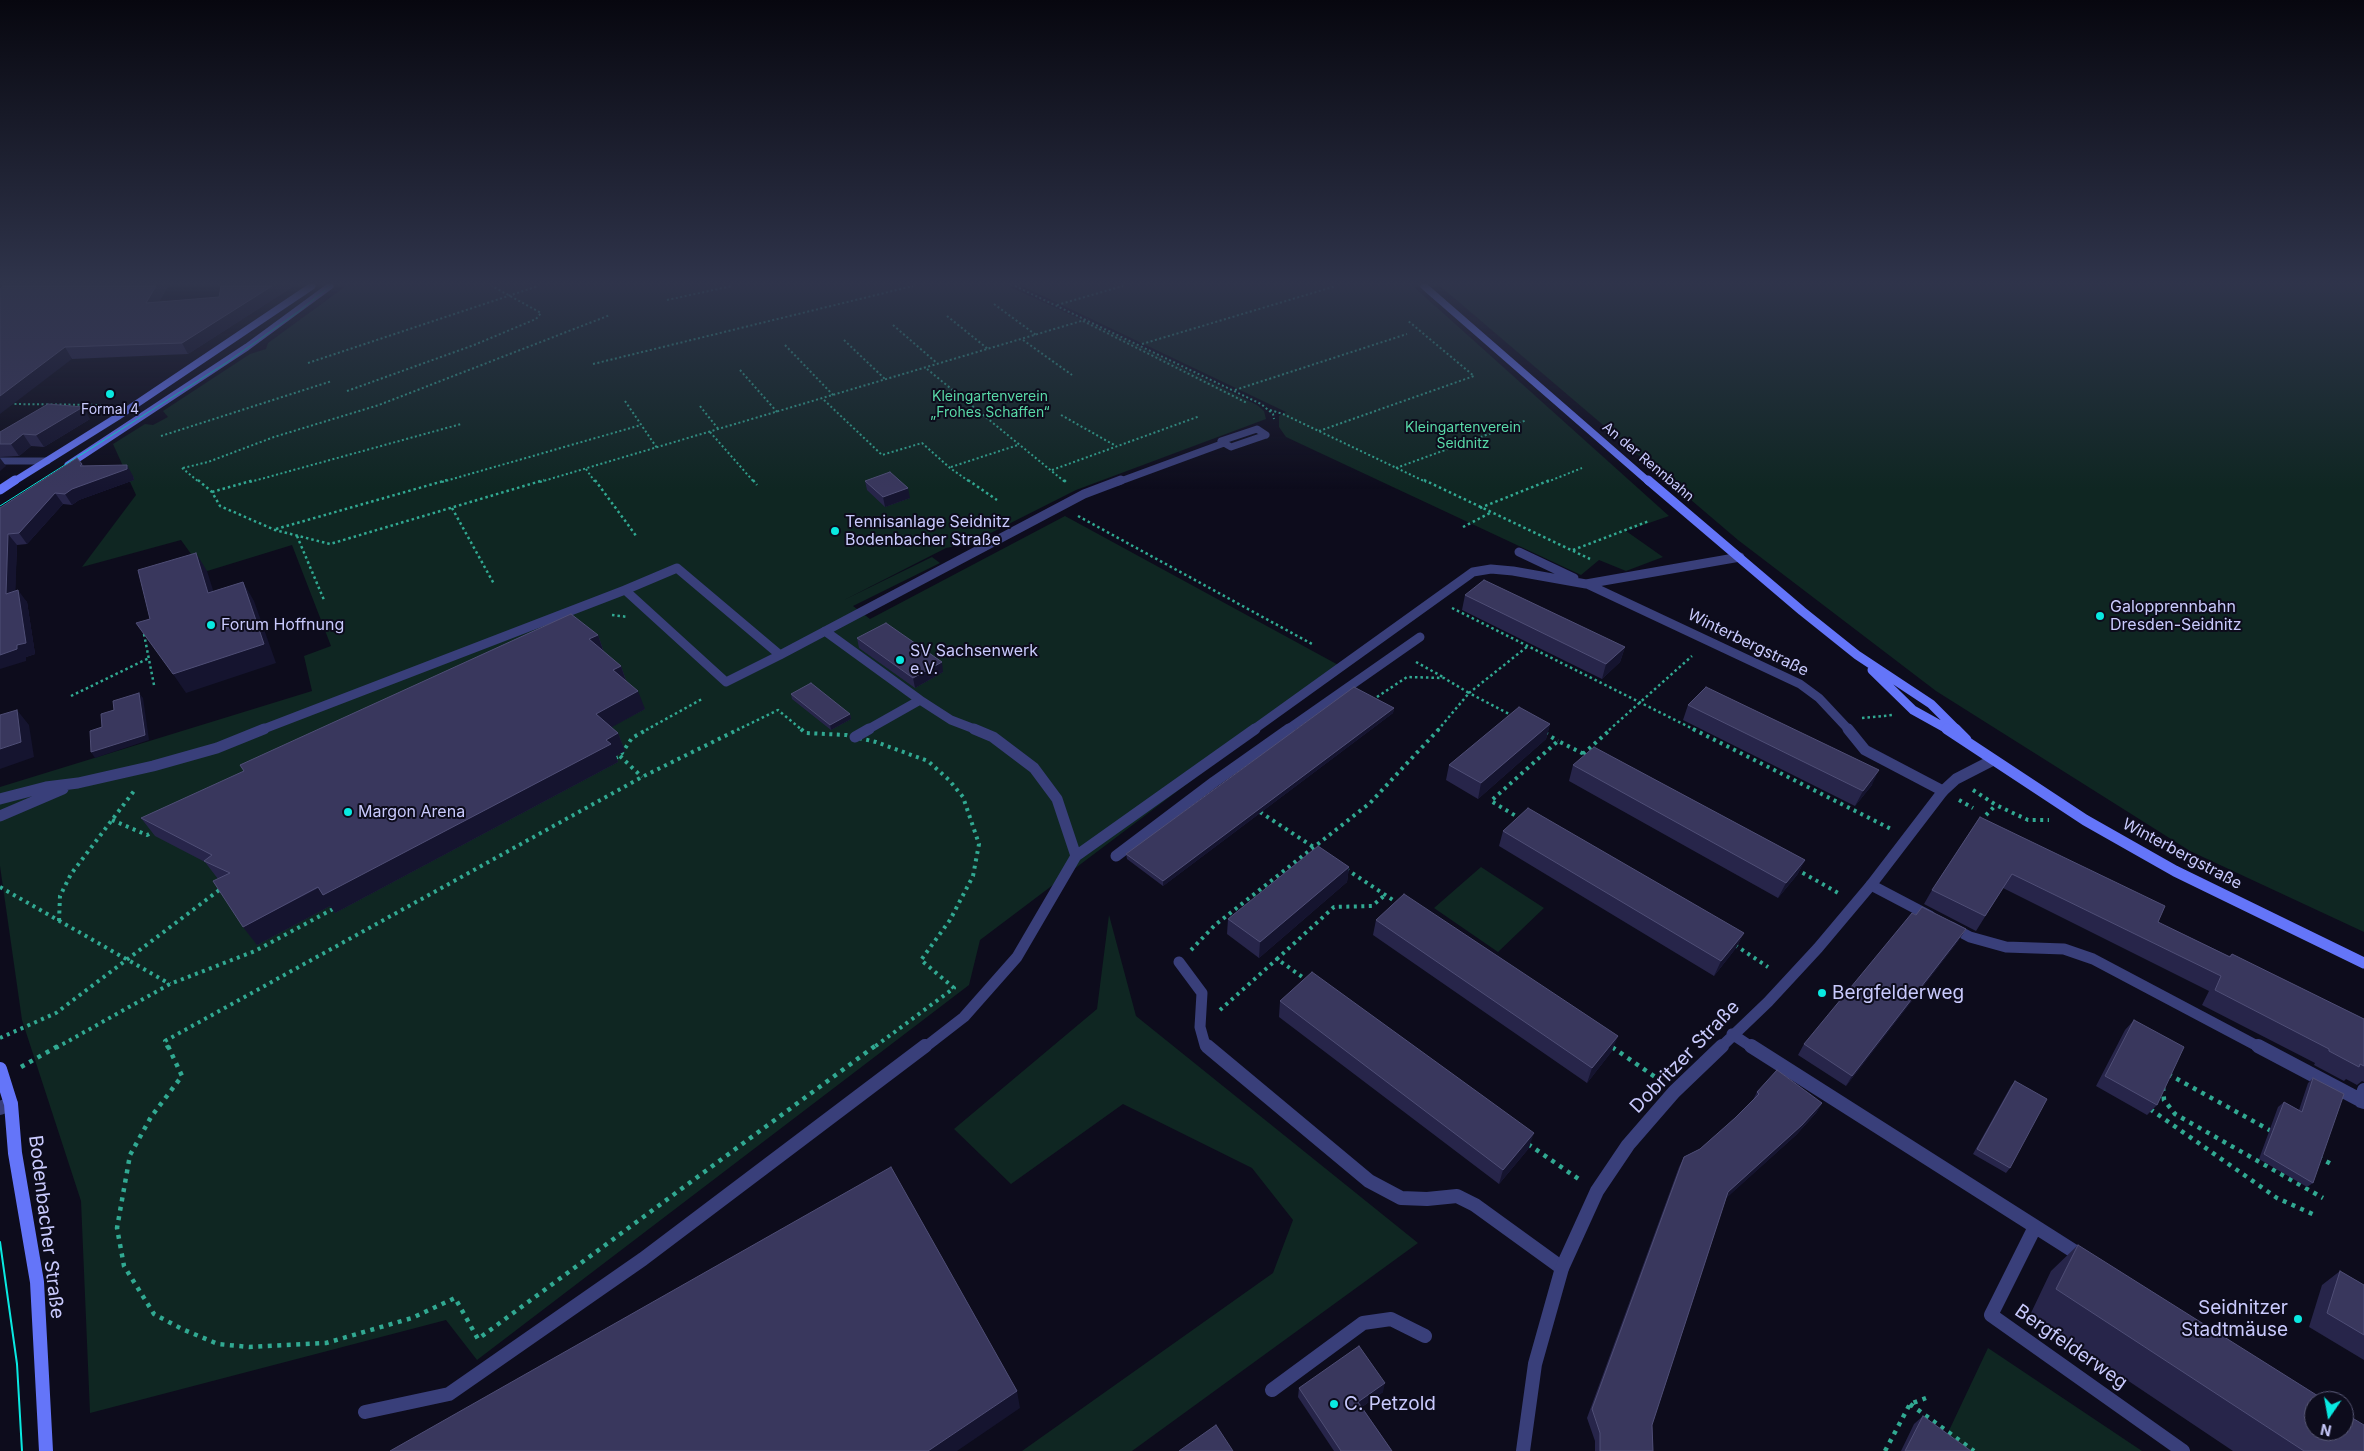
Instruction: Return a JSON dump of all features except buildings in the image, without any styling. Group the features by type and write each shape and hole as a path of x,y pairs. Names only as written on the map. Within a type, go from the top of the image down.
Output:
{"main road":[{"path":"0,490 132,407 211,354"},
{"path":"61,470 237,354"},
{"name":"An der Rennbahn","path":"1501,354 1581,424 1857,655 1913,710 1966,740 1993,760"},
{"name":"An der Rennbahn","path":"1857,655 1931,704 1966,740"},
{"name":"Winterbergstraße","path":"1993,760 2085,820 2175,871 2364,963"},
{"name":"Bodenbacher Straße","path":"1,1073 37,1282 46,1451"}],"street":[{"path":"625,590 726,682 1084,494 1224,443 1230,447 1241,445 1266,435 1262,432"},
{"path":"0,461 47,461"},
{"name":"Winterbergstraße","path":"1519,552 1782,674 1819,698 1841,720 1865,750 1943,791"},
{"path":"365,1412 449,1394 644,1259 964,1016 1017,957 1076,856 1370,648 1473,572 1491,569 1513,571 1586,584 1740,557"},
{"path":"0,799 46,787 78,783 153,766 217,748 625,590 677,568 780,655"},
{"path":"825,631 920,700 951,720 992,737 1034,768 1057,799 1076,856"},
{"path":"1116,856 1222,776 1420,637"},
{"path":"855,737 920,700"},
{"name":"Dobritzer Straße","path":"1523,1451 1536,1364 1562,1268 1597,1191 1628,1145 1674,1092 1732,1034 1768,1002 1857,903 1943,791 1956,779 1993,760"},
{"path":"0,816 78,783"},
{"path":"1871,885 1970,938 2006,947 2064,949 2093,959 2363,1098"},
{"path":"1179,962 1202,994 1200,1027 1206,1046 1369,1181 1401,1198 1428,1199 1456,1196 1475,1206 1562,1268"},
{"path":"1732,1034 2094,1265"},
{"name":"Bergfelderweg","path":"2035,1227 1991,1315 2183,1451"},
{"path":"1272,1390 1363,1323 1391,1319 1425,1336"}],"path":[{"path":"308,363 336,354"},
{"path":"347,391 452,354"},
{"path":"509,354 379,405 283,434 208,462 182,468 212,492 220,506 276,530 330,544 976,354"},
{"path":"593,364 635,354"},
{"path":"793,354 834,396"},
{"path":"859,354 887,380"},
{"path":"925,354 938,365"},
{"path":"1042,354 1072,374"},
{"path":"1148,354 1247,403"},
{"path":"1161,354 1270,410 1283,414 1590,559"},
{"path":"1234,390 1346,354"},
{"path":"1318,431 1474,376 1447,354"},
{"path":"926,368 1051,470 1084,494"},
{"path":"740,370 778,413"},
{"path":"161,436 182,431 332,381"},
{"path":"823,400 882,454 922,443 950,468 997,500"},
{"path":"625,401 657,448"},
{"path":"8,404 64,403 132,407"},
{"path":"700,406 719,430"},
{"path":"1262,432 1273,423 1273,414 1270,410"},
{"path":"1061,415 1116,446"},
{"path":"1051,470 1200,416"},
{"path":"1395,468 1527,420"},
{"path":"212,492 462,424"},
{"path":"276,530 641,425"},
{"path":"710,432 757,485"},
{"path":"950,468 1019,444"},
{"path":"1480,508 1582,468"},
{"path":"586,469 637,537"},
{"path":"1062,506 1312,644"},
{"path":"452,508 494,584"},
{"path":"1463,527 1491,513"},
{"path":"1572,550 1649,521"},
{"path":"297,535 324,600"},
{"path":"1447,605 1639,704 1907,838"},
{"path":"608,615 628,617 633,622"},
{"path":"144,634 154,685"},
{"path":"1179,962 1215,925 1370,803 1447,721 1469,693 1528,646"},
{"path":"1400,652 1469,693 1521,720"},
{"path":"1583,754 1692,656"},
{"path":"71,696 149,658"},
{"path":"1378,697 1407,677 1444,678"},
{"path":"615,758 620,756 632,738 702,699"},
{"path":"778,710 805,732 855,737 905,751 928,761 963,797 979,844 973,876 950,920 921,960 954,988 478,1338 455,1298 412,1318 326,1343 258,1347 218,1344 182,1329 154,1314 124,1266 116,1228 130,1155 150,1117 182,1076 165,1041 642,777 778,710"},
{"path":"1841,720 1893,715 1913,710"},
{"path":"1538,730 1592,758"},
{"path":"1525,821 1491,801 1558,741"},
{"path":"620,756 642,777"},
{"path":"59,921 60,896 71,874 153,766"},
{"path":"1986,815 1996,805"},
{"path":"1260,812 1323,854"},
{"path":"112,820 147,835 159,830"},
{"path":"1338,864 1401,906"},
{"path":"1789,865 1857,903"},
{"path":"0,1038 56,1013 228,884"},
{"path":"0,887 170,984"},
{"path":"1200,1027 1334,907 1372,906 1385,895"},
{"path":"1,1073 170,984 255,951 333,909"},
{"path":"1732,943 1768,967"},
{"path":"1278,959 1310,982"},
{"path":"1611,1046 1674,1092"},
{"path":"2170,1068 2168,1075 2281,1137"},
{"path":"2162,1084 2164,1100 2175,1114 2323,1198"},
{"path":"2150,1109 2277,1198 2317,1216"},
{"path":"1526,1142 1597,1191"},
{"path":"2316,1156 2333,1165"},
{"path":"1885,1451 1910,1404 1926,1398"},
{"path":"1910,1404 1974,1451"}],"green space":[{"name":"Kleingartenverein „Frohes Schaffen“","path":"250,354 1154,354 1257,405 1264,411 1266,419 1076,490 971,543 946,548 844,600 932,557 940,563 853,606 870,619 1065,516 1342,667 980,940 969,985 477,1360 446,1320 90,1413 81,1201 22,1020 0,866 0,787 312,691 304,656 331,646 292,545 204,572 181,540 82,567 136,495 113,444 145,424 153,425 168,417 163,411"},
{"name":"Kleingartenverein Seidnitz","path":"1164,354 1488,354 1669,516 1626,531 1663,557 1626,571 1599,560 1581,575 1286,437 1279,427 1279,416 1286,412"},
{"name":"Galopprennbahn Dresden-Seidnitz","path":"1519,354 2364,354 2364,932 2190,851 1936,691 1738,540"},
{"path":"1481,867 1544,908 1498,952 1434,908"},
{"path":"1109,915 1136,1016 1418,1243 1132,1451 1022,1451 1273,1273 1293,1220 1252,1168 1123,1104 1011,1184 954,1129 1097,1009"},
{"path":"1988,1348 2142,1451 1961,1451 1945,1439"}],"tram line":[{"path":"0,506 239,354"},
{"path":"0,1242 17,1364 22,1451"}],"place":[{"name":"Formal 4","path":"110,394"},
{"name":"Tennisanlage Seidnitz Bodenbacher Straße","path":"835,531"},
{"name":"Galopprennbahn Dresden-Seidnitz","path":"2100,616"},
{"name":"Forum Hoffnung","path":"211,625"},
{"name":"SV Sachsenwerk e.V.","path":"900,660"},
{"name":"Margon Arena","path":"348,812"},
{"name":"Bergfelderweg","path":"1822,993"},
{"name":"Seidnitzer Stadtmäuse","path":"2298,1319"},
{"name":"C. Petzold","path":"1334,1404"}]}
